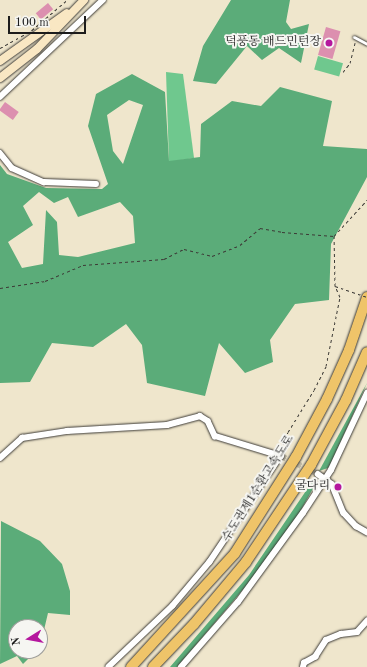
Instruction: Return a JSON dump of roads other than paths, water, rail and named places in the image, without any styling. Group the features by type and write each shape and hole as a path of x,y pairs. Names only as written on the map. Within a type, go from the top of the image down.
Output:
{"highway":[{"name":"수도권제1순환고속도로","path":"131,667 239,546 296,457 327,398 349,350 367,297"},
{"path":"153,667 194,624 246,562 311,465 346,400 367,352"}],"main road":[{"path":"0,61 84,0"},
{"path":"0,78 37,49 76,7"}],"street":[{"path":"0,97 103,0"},
{"path":"0,153 12,168 44,182 96,184"},
{"path":"181,667 238,602 303,513 325,478 367,393"},
{"path":"0,458 22,438 67,431 167,425 200,416 208,421 215,436 281,456 210,562 173,606 109,667"},
{"path":"318,474 332,484 344,513 356,526 367,532"},
{"path":"303,667 304,663 316,657 326,640 341,634 357,632 367,622"}],"lane":[{"path":"355,38 367,44"}],"tunnel":[{"path":"281,456 318,474"}],"place":[{"name":"덕풍동 배드민턴장","path":"329,43"},
{"name":"굴다리","path":"338,487"}]}
